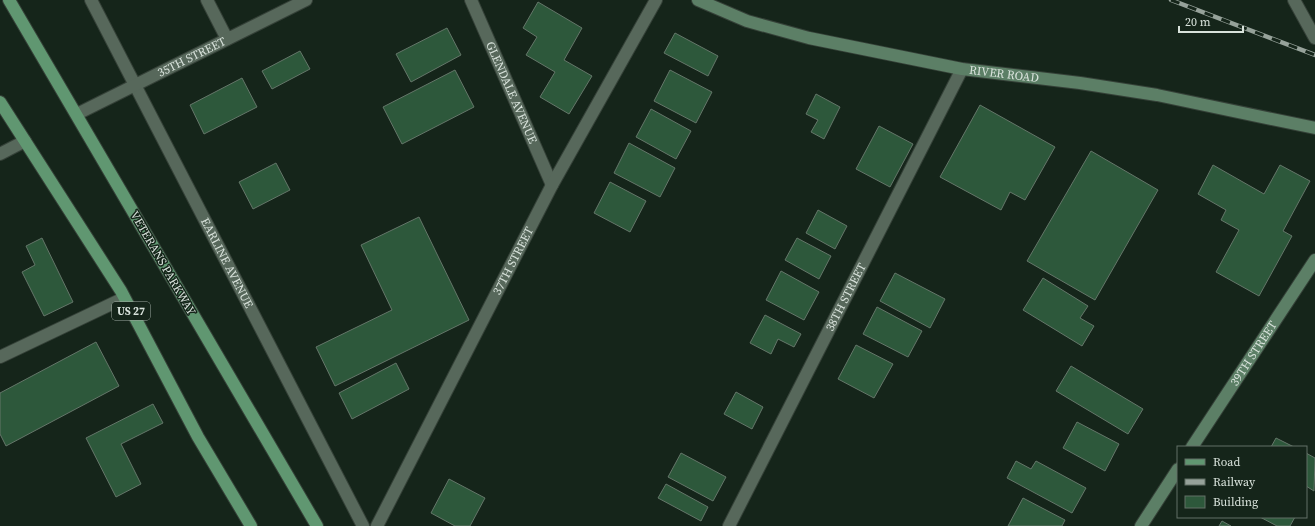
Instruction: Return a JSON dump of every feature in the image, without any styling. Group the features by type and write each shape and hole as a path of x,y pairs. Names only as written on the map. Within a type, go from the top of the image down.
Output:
{"main road":[{"name":"VETERANS PARKWAY","path":"9,0 317,526"},
{"name":"RIVER ROAD","path":"698,0 747,21 809,38 962,69 1080,83 1134,92 1315,128"},
{"name":"US 27","path":"0,102 124,298 198,437 251,526"},
{"name":"39TH STREET","path":"1193,446 1315,260"},
{"path":"1141,526 1177,471"}],"street":[{"name":"EARLINE AVENUE","path":"91,0 136,83 363,526"},
{"path":"207,0 227,39"},
{"name":"35TH STREET","path":"77,114 136,83 306,0"},
{"name":"GLENDALE AVENUE","path":"471,0 552,185"},
{"name":"37TH STREET","path":"377,526 552,185 656,0"},
{"path":"1294,0 1315,38"},
{"name":"38TH STREET","path":"729,526 962,69"},
{"path":"0,154 25,141"},
{"path":"0,357 124,298"}],"building":[{"path":"538,2 582,28 564,60 592,76 569,114 540,97 555,72 526,55 537,37 523,28"},
{"path":"447,28 461,55 411,82 396,54"},
{"path":"675,33 718,56 708,76 664,53"},
{"path":"300,51 310,69 272,89 262,71"},
{"path":"455,70 474,107 402,144 383,107"},
{"path":"670,70 712,92 696,123 654,101"},
{"path":"242,78 257,107 204,134 190,105"},
{"path":"816,94 840,107 824,139 811,132 818,120 806,114"},
{"path":"980,105 1055,147 1025,200 1010,192 1001,210 940,177"},
{"path":"651,109 691,131 676,159 636,137"},
{"path":"879,126 913,144 890,187 856,169"},
{"path":"629,143 675,168 660,197 614,173"},
{"path":"1091,151 1158,190 1095,300 1027,261"},
{"path":"276,163 290,190 253,209 239,182"},
{"path":"1213,165 1264,194 1280,165 1310,181 1283,231 1292,236 1259,296 1216,272 1239,230 1221,220 1226,210 1198,194"},
{"path":"610,182 646,201 630,232 594,213"},
{"path":"818,210 847,226 835,249 806,233"},
{"path":"419,217 469,320 335,386 316,347 392,310 361,245"},
{"path":"42,238 73,302 44,316 22,272 35,265 26,246"},
{"path":"797,238 831,256 819,279 785,260"},
{"path":"781,271 819,292 804,320 766,300"},
{"path":"895,273 945,299 930,328 880,301"},
{"path":"1043,278 1088,306 1080,318 1094,326 1082,346 1023,310"},
{"path":"877,307 922,331 908,357 863,334"},
{"path":"765,315 801,334 794,347 778,339 771,354 750,343"},
{"path":"96,342 119,386 6,446 0,434 0,393"},
{"path":"856,345 893,364 874,398 838,379"},
{"path":"396,363 409,389 352,419 339,393"},
{"path":"1071,366 1143,409 1128,434 1056,391"},
{"path":"736,392 763,407 752,429 724,414"},
{"path":"153,404 163,423 121,444 141,484 116,497 86,438"},
{"path":"1077,422 1119,444 1105,471 1063,448"},
{"path":"1276,438 1292,446 1272,446"},
{"path":"681,453 726,477 713,501 668,477"},
{"path":"1307,454 1315,458 1314,491 1307,487"},
{"path":"1016,461 1031,469 1036,461 1086,488 1072,513 1007,478"},
{"path":"449,479 485,498 470,526 455,526 431,513"},
{"path":"666,484 708,507 701,521 658,498"},
{"path":"1023,498 1065,520 1062,526 1008,526"},
{"path":"1262,518 1294,518 1290,526 1277,526"},
{"path":"1222,521 1231,526 1219,526"}],"railway":[{"path":"1171,0 1315,55"}]}
